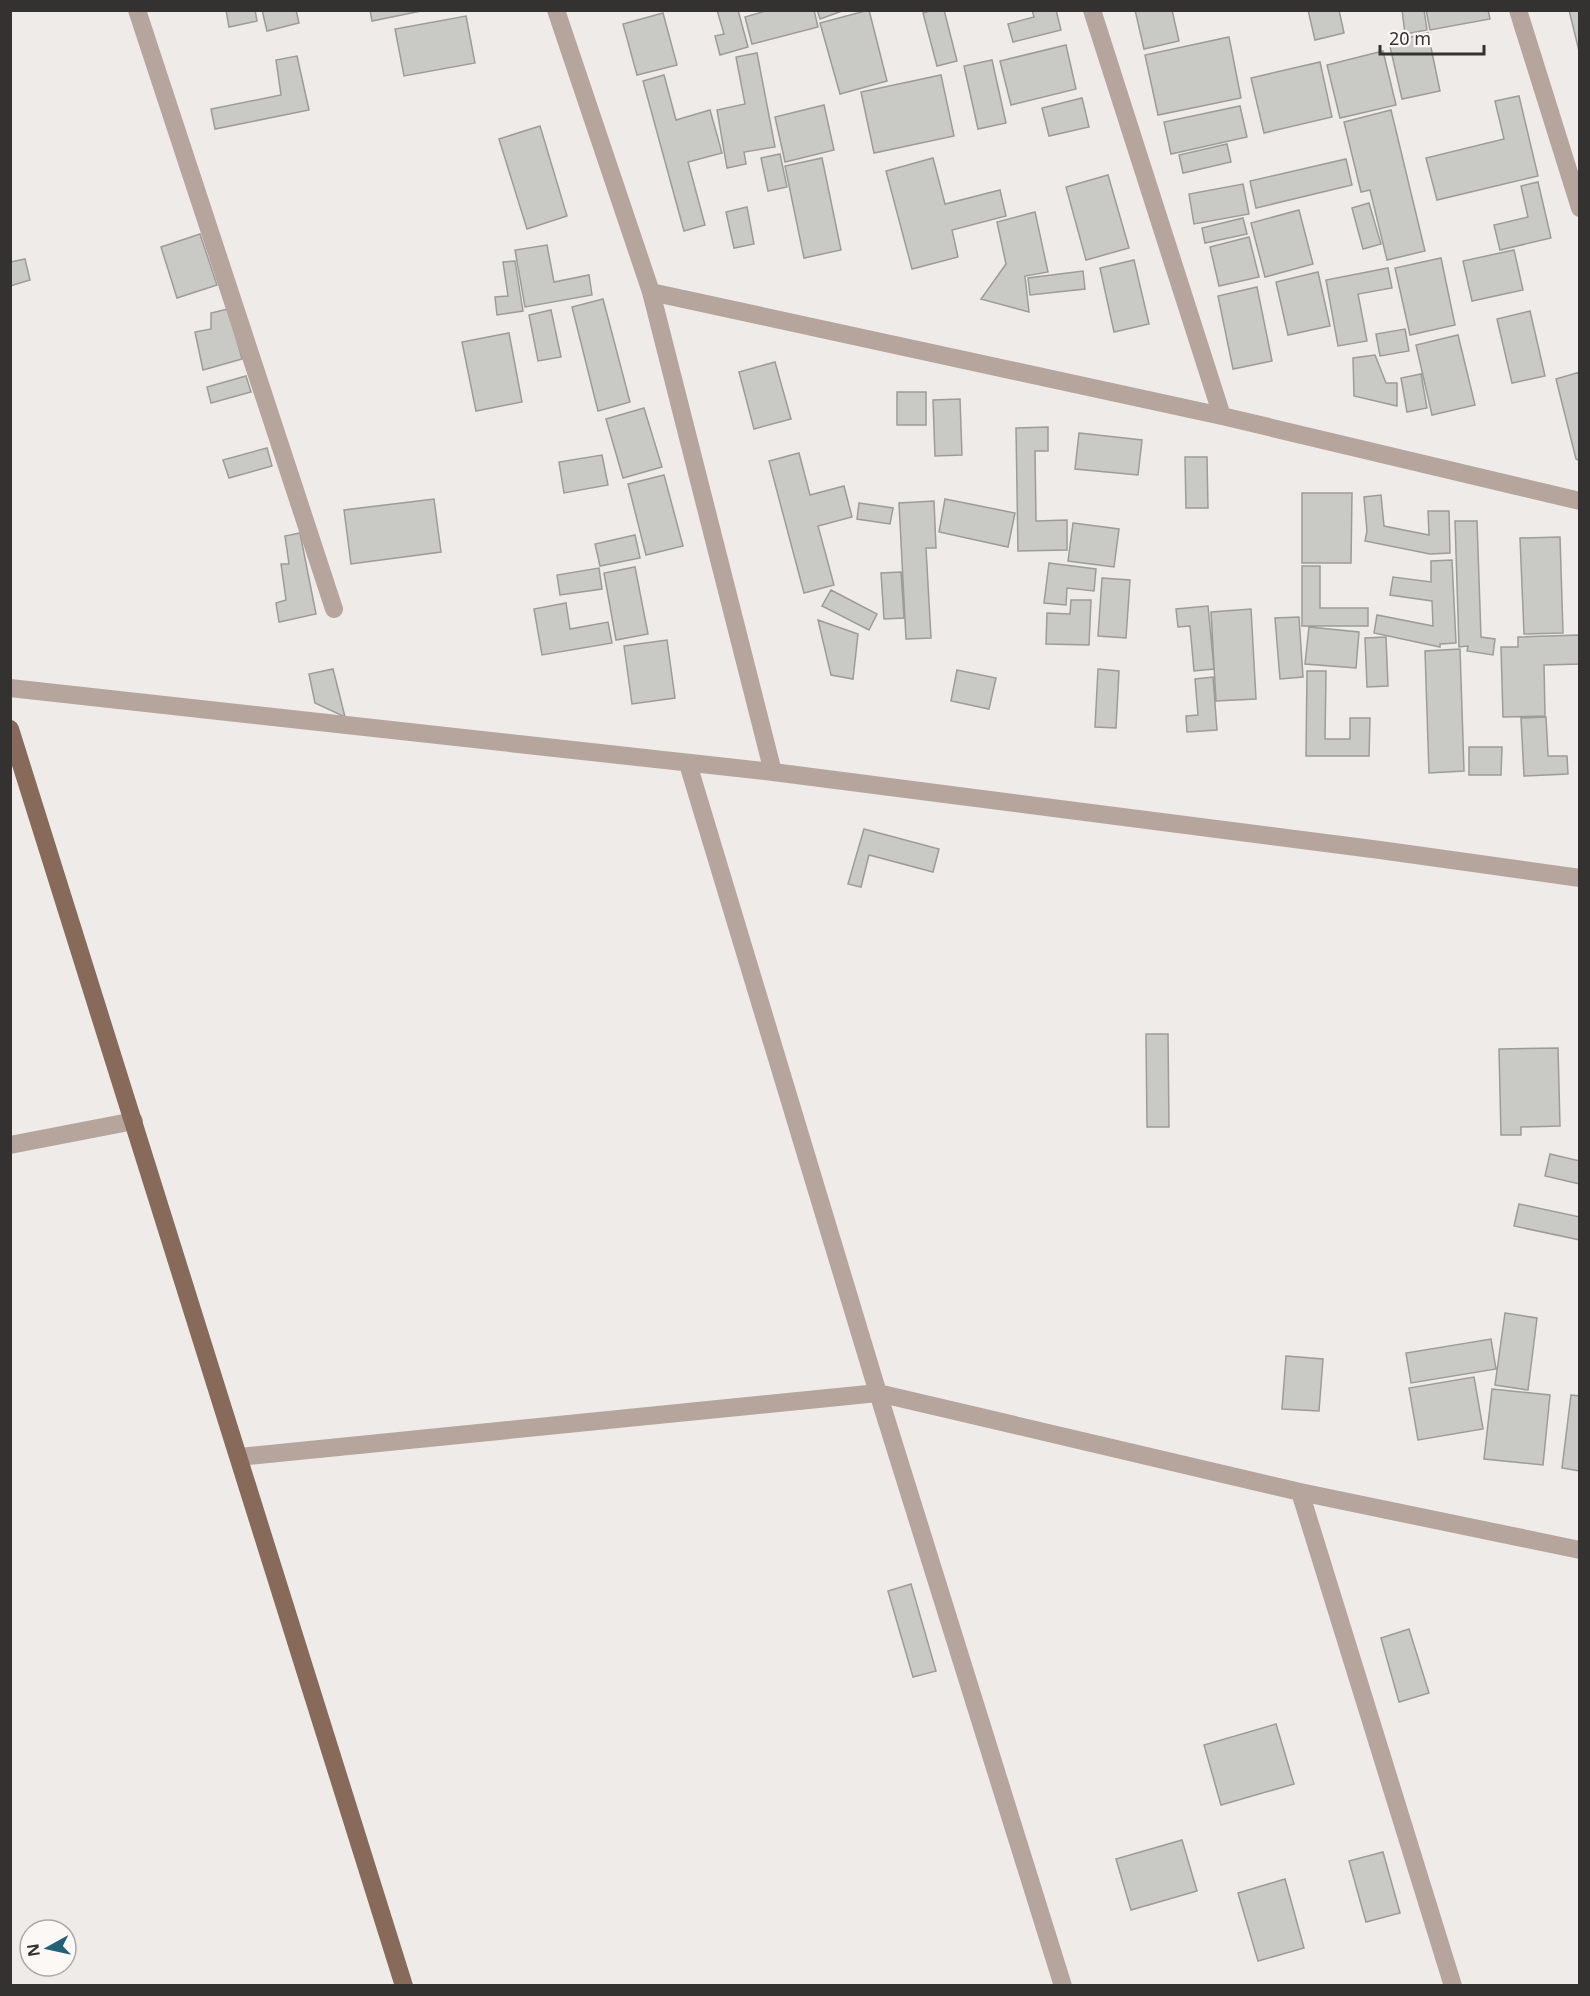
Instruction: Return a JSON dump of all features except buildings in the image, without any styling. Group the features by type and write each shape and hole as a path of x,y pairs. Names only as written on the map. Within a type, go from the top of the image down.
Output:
{"main road":[{"path":"10,729 404,1986"}],"street":[{"path":"137,10 334,609"},
{"path":"556,10 651,292 773,772"},
{"path":"1092,10 1222,416"},
{"path":"1518,10 1580,208"},
{"path":"651,292 1222,416 1580,501"},
{"path":"10,688 773,772 1580,878"},
{"path":"687,764 878,1393 1063,1986"},
{"path":"10,1145 134,1121"},
{"path":"239,1458 878,1393 1300,1492 1580,1550"},
{"path":"1300,1492 1453,1986"}]}
